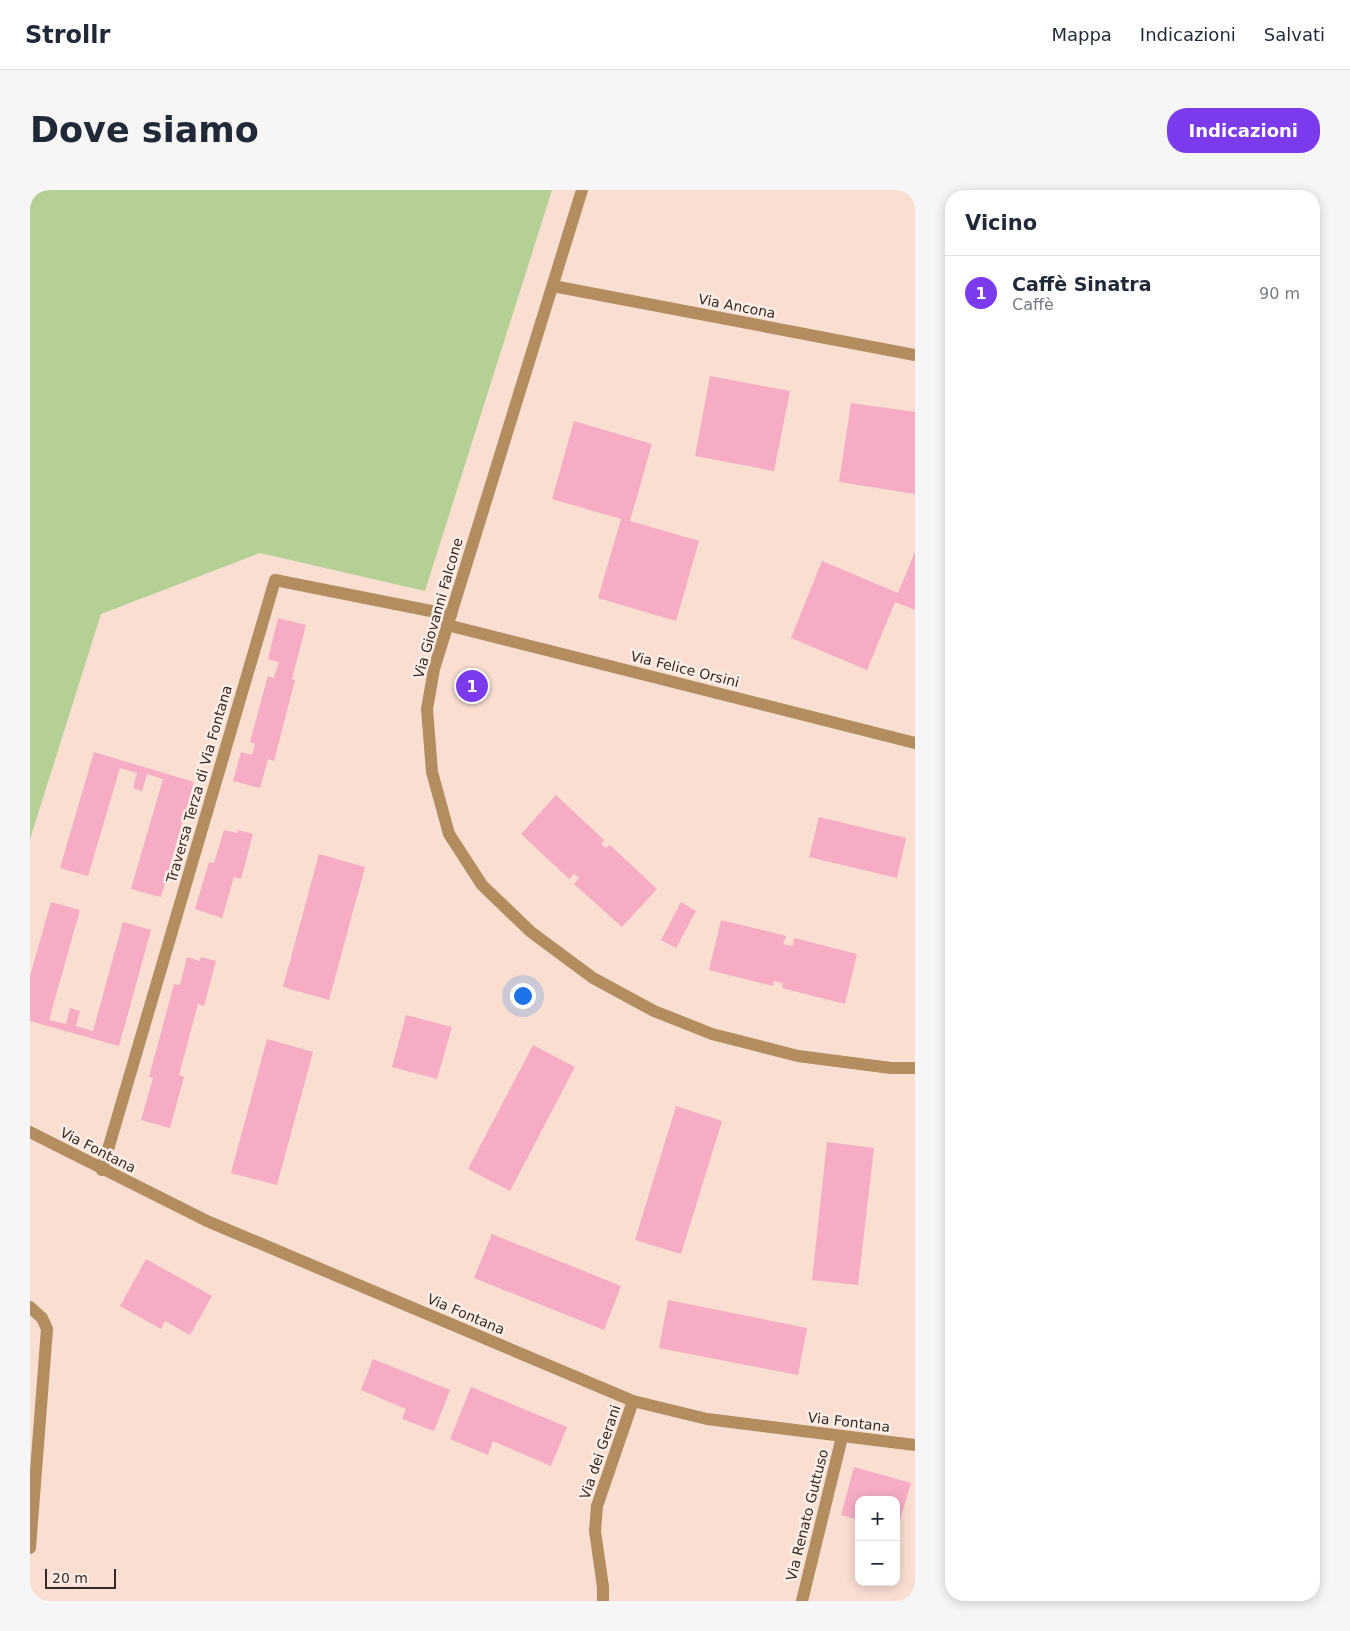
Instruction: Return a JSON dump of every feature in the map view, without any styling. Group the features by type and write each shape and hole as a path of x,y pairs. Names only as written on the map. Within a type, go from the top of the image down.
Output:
{"street":[{"name":"Via Giovanni Falcone","path":"582,190 434,669 427,710 432,772 449,834 482,885 531,932 586,972 654,1011 712,1034 798,1056 891,1068 915,1068"},
{"name":"Via Ancona","path":"553,286 915,355"},
{"name":"Traversa Terza di Via Fontana","path":"102,1170 275,580 449,620"},
{"name":"Via Felice Orsini","path":"449,620 915,743"},
{"name":"Via Fontana","path":"30,1132 102,1170 207,1221 633,1402 707,1419 915,1445"},
{"path":"30,1307 42,1318 47,1329 30,1548"},
{"name":"Via dei Gerani","path":"603,1601 604,1587 596,1531 597,1506 633,1402"},
{"name":"Via Renato Guttuso","path":"802,1601 842,1437"}],"green space":[{"path":"30,190 552,190 425,591 260,553 101,614 30,839"}],"building":[{"path":"710,376 790,391 774,471 695,456"},
{"path":"851,403 915,412 915,494 839,482"},
{"path":"574,421 652,444 630,521 699,541 676,621 598,598 621,519 552,499"},
{"path":"915,552 915,610 895,602 867,670 791,638 822,561 898,593"},
{"path":"278,618 306,625 292,679 295,680 274,761 268,759 260,788 233,781 241,752 252,755 255,744 250,742 268,676 274,678 279,662 268,659"},
{"path":"480,677 483,689 465,694 462,682"},
{"path":"94,752 194,782 161,897 131,889 163,779 147,774 142,791 133,788 137,773 120,768 88,876 60,868"},
{"path":"556,795 604,840 601,844 606,848 610,845 657,889 622,927 574,884 579,878 574,874 569,879 521,834"},
{"path":"819,817 906,838 897,878 809,857"},
{"path":"224,830 237,833 238,830 253,834 241,879 234,877 222,918 195,909 209,862 214,863"},
{"path":"319,854 365,867 329,1000 283,987"},
{"path":"51,902 80,910 49,1020 66,1024 70,1008 80,1011 76,1026 93,1031 123,922 151,930 119,1046 30,1021 30,976"},
{"path":"681,902 696,911 676,948 661,940"},
{"path":"721,920 786,936 783,944 793,946 794,938 857,954 845,1004 782,988 783,983 774,981 773,986 709,970"},
{"path":"187,957 200,961 201,957 216,961 204,1006 198,1004 179,1075 184,1077 170,1128 141,1120 153,1078 149,1077 174,984 180,985"},
{"path":"406,1015 452,1027 437,1079 392,1067"},
{"path":"267,1039 313,1052 277,1185 231,1173"},
{"path":"533,1045 575,1067 510,1191 468,1169"},
{"path":"676,1106 722,1121 681,1254 635,1240"},
{"path":"827,1142 874,1148 858,1285 812,1280"},
{"path":"492,1234 621,1286 604,1330 474,1278"},
{"path":"146,1259 212,1296 190,1335 165,1321 161,1329 120,1306"},
{"path":"668,1300 807,1328 798,1375 659,1348"},
{"path":"373,1359 450,1390 434,1431 402,1419 406,1409 361,1390"},
{"path":"471,1387 567,1427 551,1466 493,1441 488,1455 450,1439"},
{"path":"854,1467 911,1483 900,1520 900,1496 855,1496 855,1519 841,1515"}],"place":[{"name":"Caffè Sinatra","path":"472,686"}]}
